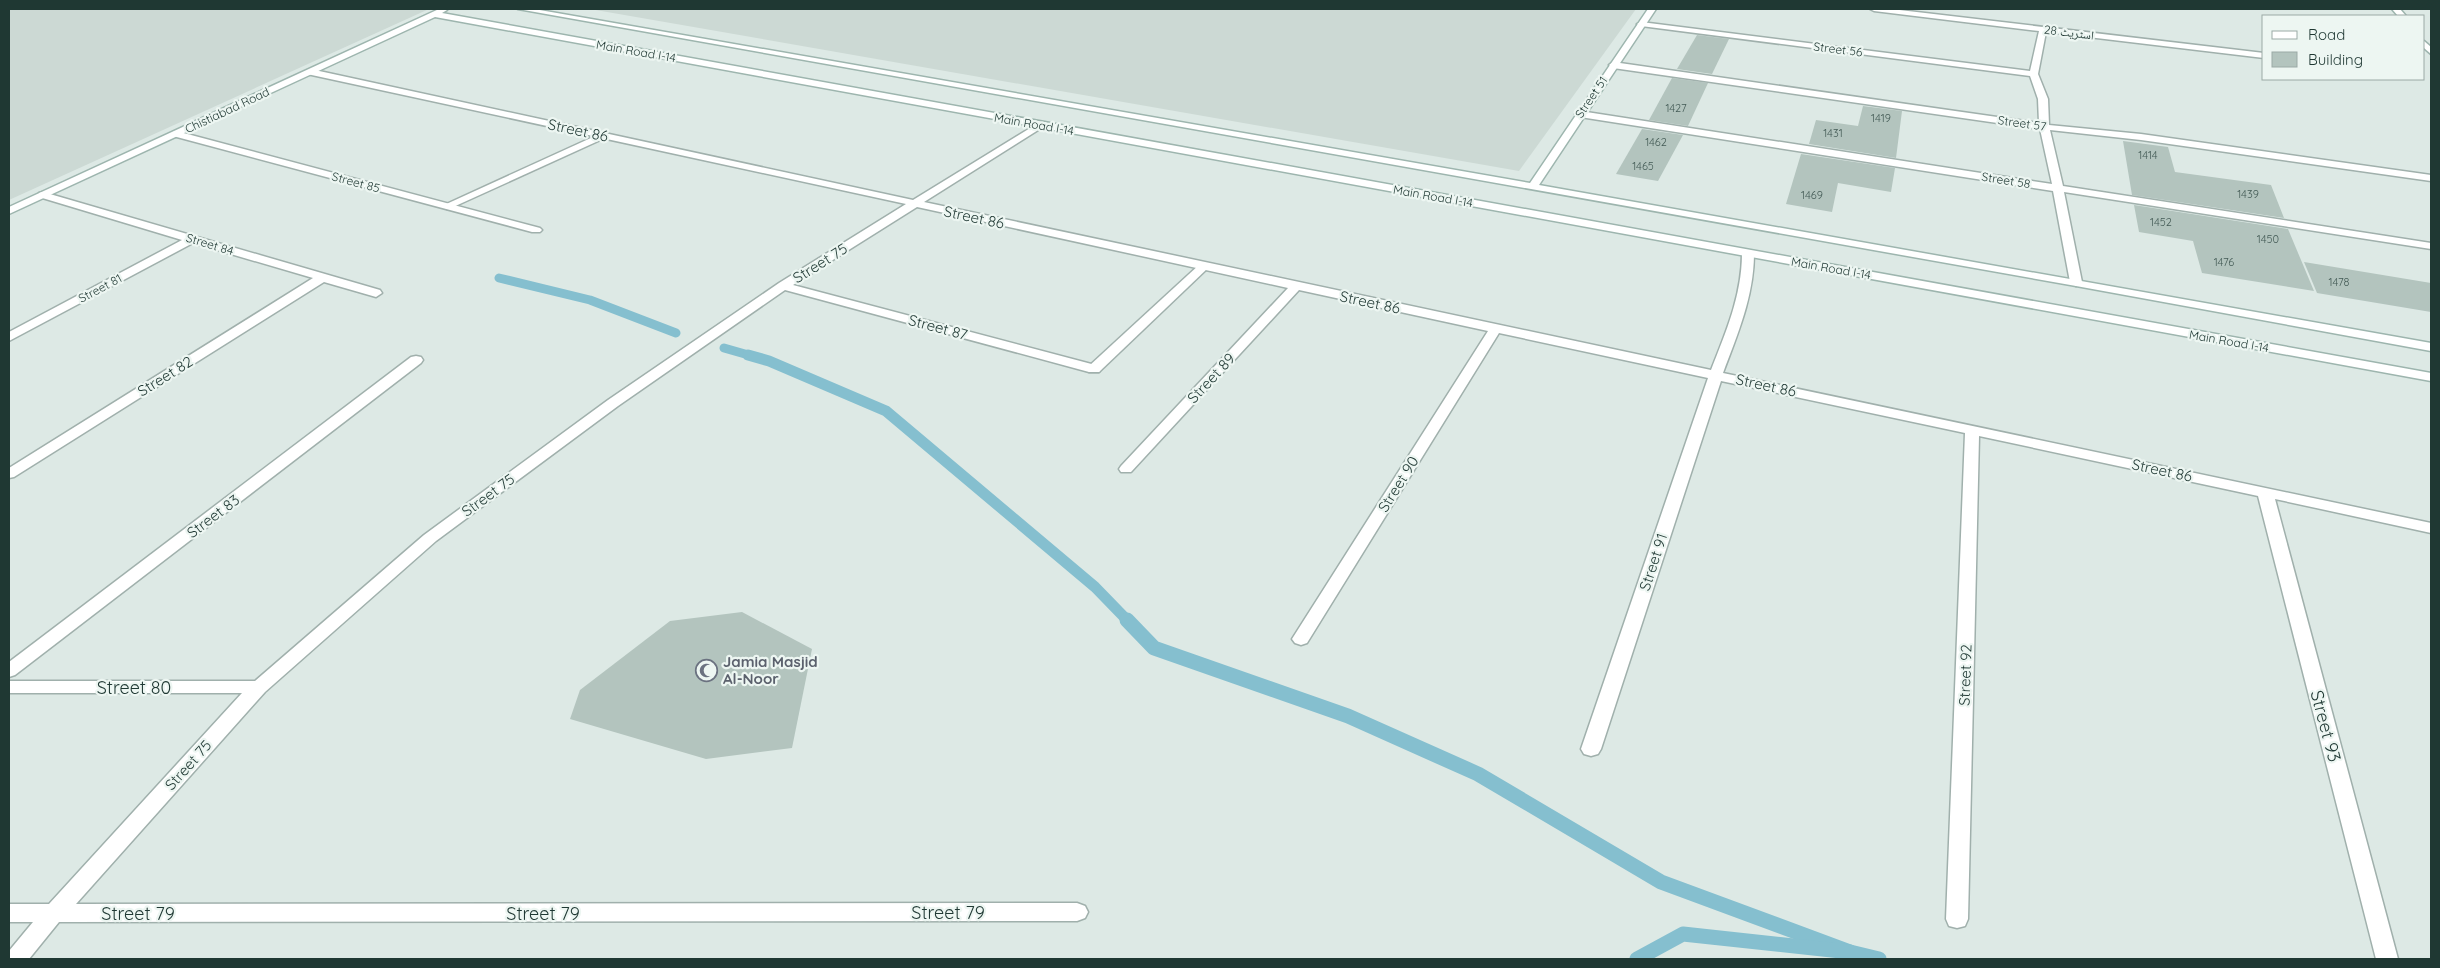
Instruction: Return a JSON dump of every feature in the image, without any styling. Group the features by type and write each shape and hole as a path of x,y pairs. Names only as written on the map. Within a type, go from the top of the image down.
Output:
{"street":[{"name":"Chistiabad Road","path":"9,211 446,9"},
{"name":"Main Road I-14","path":"522,9 1532,187 1550,204 1748,254 2431,378"},
{"name":"Street 51","path":"1532,187 1652,9"},
{"name":"اسٹریٹ 28","path":"1874,9 2262,56"},
{"path":"1971,9 1972,21"},
{"name":"Main Road I-14","path":"434,14 1040,125 1550,204 2076,282 2431,347"},
{"name":"Street 56","path":"1641,24 2034,74"},
{"path":"2043,29 2034,74 2043,99 2044,127 2076,282"},
{"name":"Street 57","path":"1613,65 2044,127 2140,137 2431,178"},
{"name":"Street 86","path":"310,72 1495,329 1716,374 2431,528"},
{"name":"Street 58","path":"1580,114 2431,246"},
{"name":"Street 75","path":"16,959 54,913 259,687 430,538 613,403 783,286 1040,125"},
{"name":"Street 85","path":"176,134 536,230"},
{"path":"447,206 604,135"},
{"name":"Street 84","path":"43,195 376,293"},
{"name":"Street 81","path":"9,337 192,239"},
{"name":"Street 91","path":"1591,749 1716,374 1745,294 1750,273 1748,254"},
{"name":"Street 87","path":"783,286 1094,369 1204,266"},
{"name":"Street 82","path":"9,474 322,278"},
{"name":"Street 89","path":"1126,469 1296,286"},
{"name":"Street 90","path":"1301,640 1495,329"},
{"name":"Street 83","path":"9,671 416,360"},
{"name":"Street 92","path":"1957,920 1972,430"},
{"name":"Street 93","path":"2265,492 2387,959"},
{"name":"Street 80","path":"9,687 259,687"},
{"name":"Street 79","path":"9,913 1077,912"}],"shaded area":[{"path":"9,9 429,9 9,200"},
{"path":"590,9 1636,9 1519,171"}],"building":[{"path":"1697,35 1729,39 1712,74 1677,69"},
{"path":"1672,78 1708,83 1688,126 1649,120"},
{"path":"1863,106 1902,111 1896,158 1809,144 1816,120 1858,126"},
{"path":"1642,129 1683,135 1658,181 1616,174"},
{"path":"2123,141 2168,147 2175,172 2271,185 2284,218 2132,195"},
{"path":"1801,154 1895,168 1891,192 1838,183 1832,212 1786,204"},
{"path":"2134,205 2288,229 2314,291 2202,273 2193,241 2139,232"},
{"path":"2304,262 2431,283 2431,312 2317,293"},
{"name":"Jamia Masjid Al-Noor","path":"742,612 812,649 792,748 706,759 570,719 580,690 670,621"}],"waterway":[{"path":"499,278 590,300 676,333"},
{"path":"724,348 752,356"},
{"path":"748,355 769,361 886,411 1095,587 1128,621"},
{"path":"1127,620 1154,648 1348,716 1478,774 1661,882 1850,952"},
{"path":"1637,959 1683,934 1850,952"},
{"path":"1850,952 1879,959"}],"place":[{"name":"Jamia Masjid Al-Noor","path":"707,670"}]}
